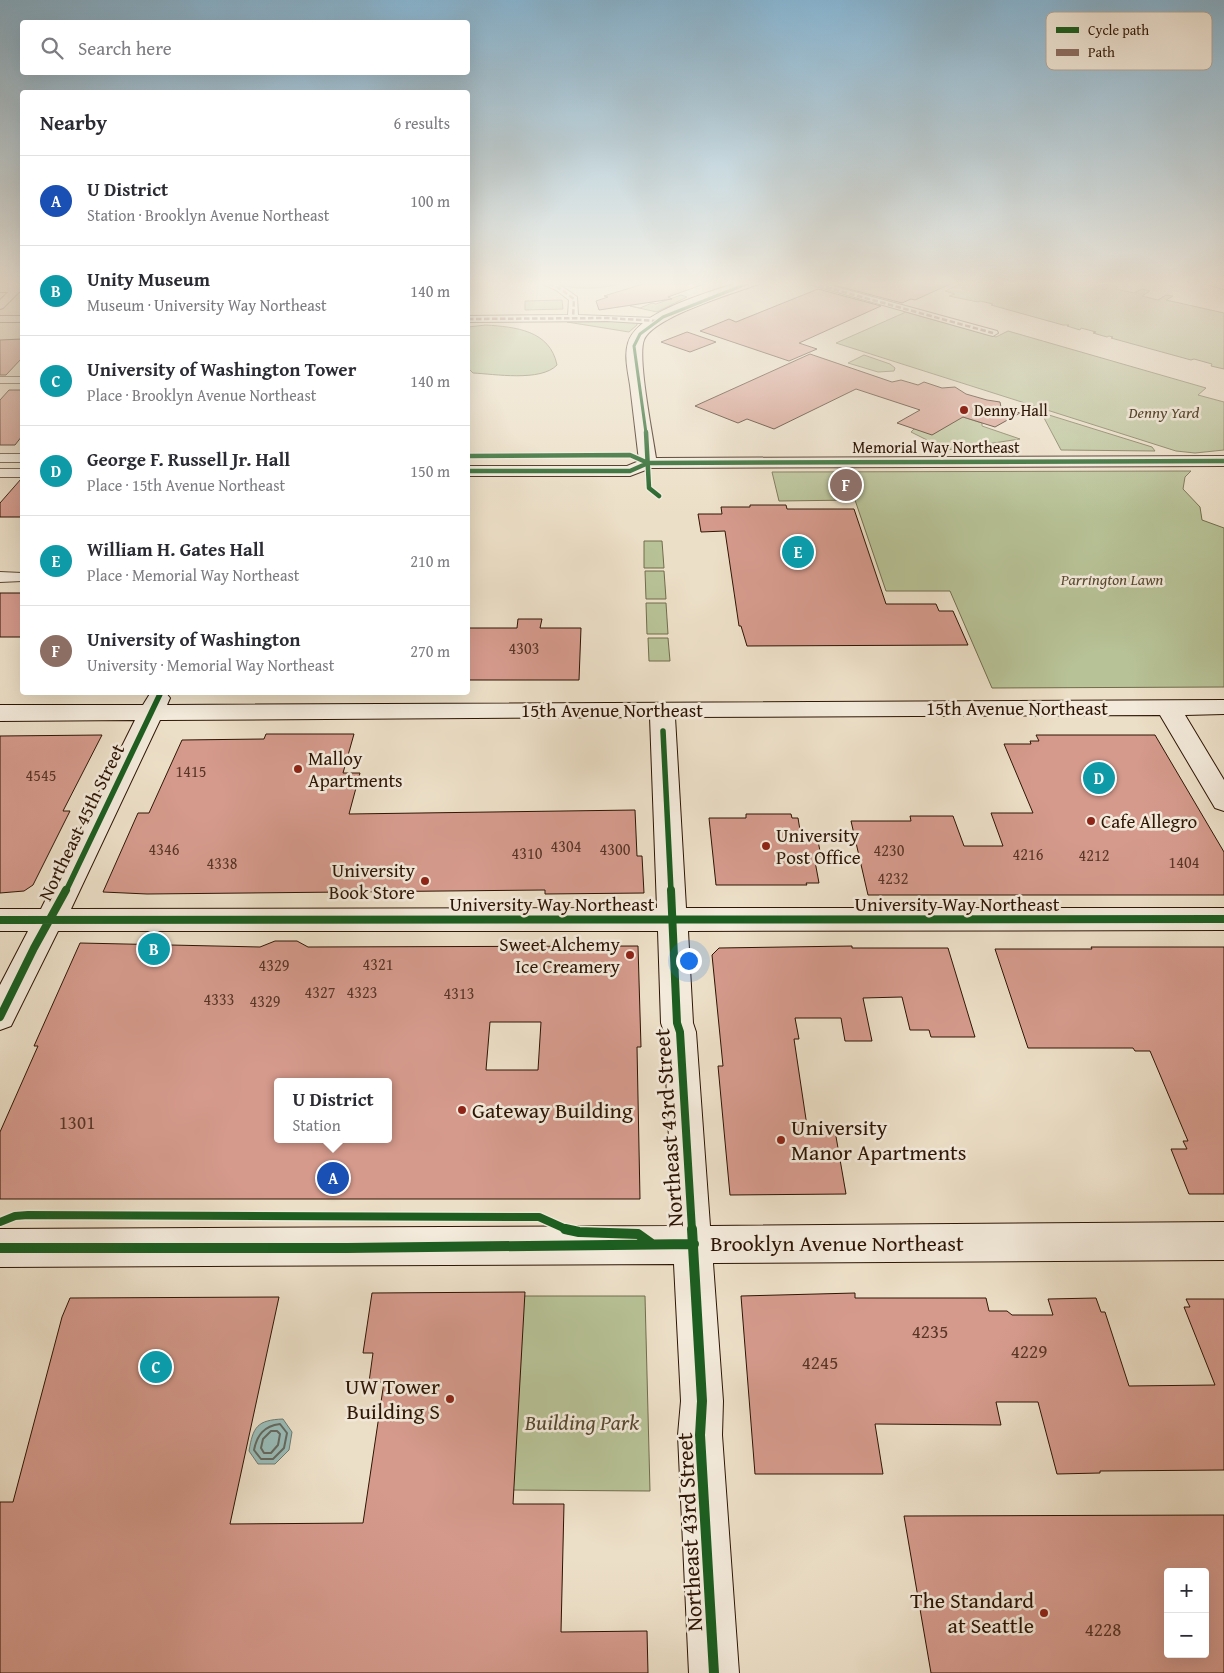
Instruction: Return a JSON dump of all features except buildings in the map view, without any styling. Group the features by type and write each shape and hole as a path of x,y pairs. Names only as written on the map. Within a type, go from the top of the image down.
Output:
{"street":[{"path":"636,359 648,463"},
{"path":"0,380 20,380"},
{"name":"Memorial Way Northeast","path":"470,456 630,455 648,463"},
{"path":"0,458 20,458"},
{"name":"Memorial Way Northeast","path":"470,470 630,471 648,463 1224,461"},
{"path":"0,473 20,473"},
{"path":"0,578 20,577"},
{"name":"15th Avenue Northeast","path":"0,713 156,702 662,710 1224,707"},
{"name":"Northeast 45th Street","path":"0,1017 50,920 156,702"},
{"path":"1168,708 1224,802"},
{"name":"Northeast 43rd Street","path":"662,710 677,1022 680,1032 694,1244 702,1401 700,1435 714,1673"},
{"name":"University Way Northeast","path":"0,920 1224,919"},
{"name":"Brooklyn Avenue Northeast","path":"0,1248 347,1248 1224,1241"}],"green space":[{"path":"470,359 555,359 557,365 540,374 517,376 473,373 470,370"},
{"path":"856,359 876,359 890,364 895,368 894,371 878,372 848,363"},
{"name":"Denny Yard","path":"887,359 1106,359 1206,388 1198,395 1224,402 1224,450 1195,453 1176,451"},
{"path":"1194,359 1224,359 1224,369 1211,366 1212,364"},
{"path":"1049,415 1152,447 1155,451 1061,450 1043,416"},
{"path":"963,417 982,423 982,426 1020,439 947,450 911,432 914,429"},
{"name":"Parrington Lawn","path":"1191,471 1185,477 1183,489 1200,507 1202,520 1224,528 1224,687 992,688 950,591 886,591 855,500 779,501 772,472"},
{"path":"644,541 662,541 664,568 644,568"},
{"path":"645,571 664,571 666,599 646,599"},
{"path":"646,603 666,603 668,634 647,634"},
{"path":"648,638 668,638 670,661 649,661"},
{"name":"Building Park","path":"522,1296 645,1296 650,1491 511,1490"}],"water":[{"path":"283,1419 292,1432 289,1450 275,1464 258,1464 249,1451 252,1436 262,1423"}],"cycle path":[{"path":"636,359 648,448 649,488 659,496"},
{"path":"470,456 630,455 648,463"},
{"path":"470,471 630,471 648,463 1224,461"},
{"path":"0,1017 34,948 64,894 160,695"},
{"path":"663,731 677,1023 680,1032 702,1401 700,1435 714,1673"},
{"path":"0,920 1224,919"},
{"path":"0,1222 15,1216 28,1215 539,1217 570,1231 638,1234 652,1244"},
{"path":"0,1248 347,1248 694,1244"}],"place":[{"name":"Denny Hall","path":"964,410"},
{"name":"University of Washington","path":"846,485"},
{"name":"William H. Gates Hall","path":"798,552"},
{"name":"Malloy Apartments","path":"298,769"},
{"name":"George F. Russell Jr. Hall","path":"1099,778"},
{"name":"Cafe Allegro","path":"1091,821"},
{"name":"University Post Office","path":"766,846"},
{"name":"University Book Store","path":"425,881"},
{"name":"Unity Museum","path":"154,949"},
{"name":"Sweet Alchemy Ice Creamery","path":"630,955"},
{"name":"Gateway Building","path":"462,1110"},
{"name":"University Manor Apartments","path":"781,1140"},
{"name":"U District","path":"333,1178"},
{"name":"University of Washington Tower","path":"156,1367"},
{"name":"UW Tower Building S","path":"450,1399"},
{"name":"The Standard at Seattle","path":"1044,1613"}]}
